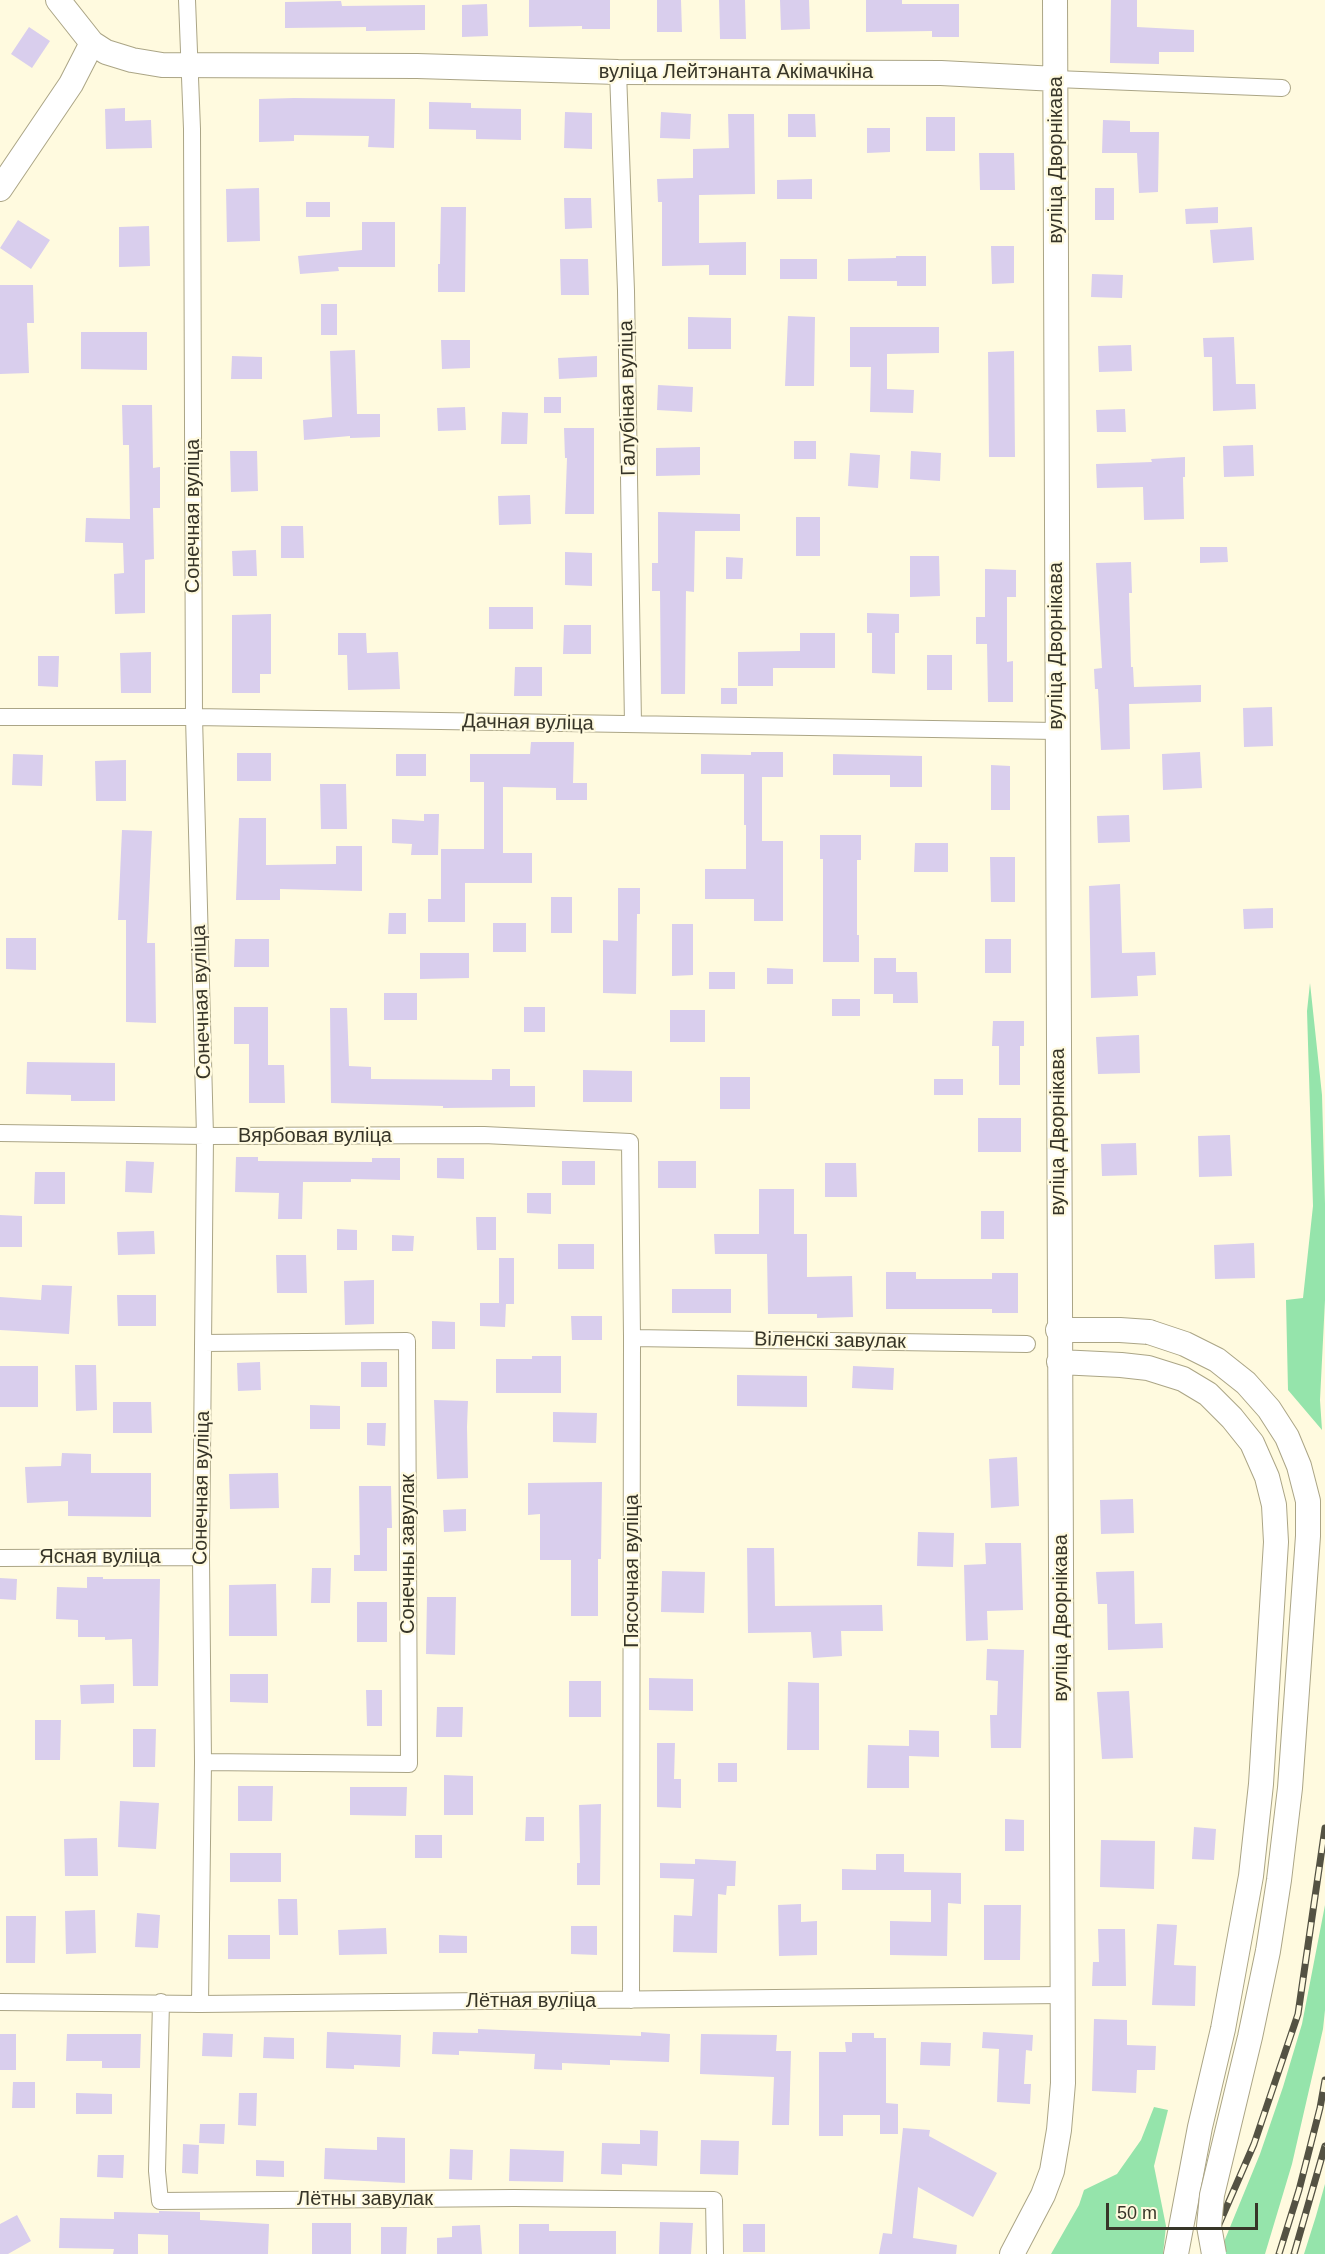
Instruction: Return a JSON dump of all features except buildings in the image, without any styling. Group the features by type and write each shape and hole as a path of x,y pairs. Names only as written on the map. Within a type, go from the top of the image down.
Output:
{"main road":[{"path":"0,189 71,84 92,43 58,0"},
{"name":"вуліца Дворнікава","path":"1012,2254 1043,2196 1052,2171 1059,2130 1063,2083 1058,1330 1055,0"},
{"name":"вуліца Лейтэнанта Акімачкіна","path":"92,43 106,52 132,60 162,65 417,66 618,72 940,73 1056,79"},
{"path":"1058,1330 1149,1332 1185,1344 1217,1360 1246,1383 1269,1409 1287,1437 1299,1466 1308,1501 1308,1536 1290,1788 1279,1880 1268,1951 1250,2037 1212,2195 1209,2226 1214,2254"},
{"path":"1059,1362 1148,1368 1183,1379 1208,1394 1232,1418 1252,1443 1267,1477 1274,1505 1276,1542 1261,1784 1251,1876 1223,2029 1200,2127 1176,2254"}],"street":[{"name":"Сонечная вуліца","path":"187,0 191,66 194,717 205,1136 200,2004"},
{"name":"Галубіная вуліца","path":"618,72 626,291 633,724"},
{"name":"вуліца Лейтэнанта Акімачкіна","path":"1056,79 1282,88"},
{"name":"Дачная вуліца","path":"0,717 194,717 1056,730"},
{"name":"Вярбовая вуліца","path":"0,1132 205,1136 484,1136 630,1142"},
{"name":"Пясочная вуліца","path":"630,1142 631,2000"},
{"name":"Віленскі завулак","path":"632,1338 1027,1344"},
{"name":"Сонечны завулак","path":"203,1343 407,1341 409,1764 203,1761"},
{"name":"Ясная вуліца","path":"0,1558 201,1557"},
{"name":"Лётная вуліца","path":"0,2002 200,2004 1062,1995"},
{"name":"Лётны завулак","path":"161,2002 157,2171 160,2201 502,2198 714,2200 715,2254"}],"green space":[{"path":"1310,983 1322,1095 1325,1204 1325,1300 1320,1400 1322,1430 1288,1390 1286,1300 1303,1298 1313,1206 1307,1011"},
{"path":"1325,1905 1323,2029 1292,2164 1265,2254 1219,2254 1260,2154 1283,2087 1302,2024"},
{"path":"1154,2107 1168,2110 1154,2166 1166,2226 1163,2254 1051,2254 1079,2205 1084,2190 1117,2174 1141,2140"},
{"path":"1325,2184 1325,2254 1304,2254 1316,2216"}],"railway":[{"path":"1206,2254 1254,2144 1298,2014 1325,1828"},
{"path":"1279,2254 1299,2190 1325,2080"},
{"path":"1294,2254 1325,2146"}]}
